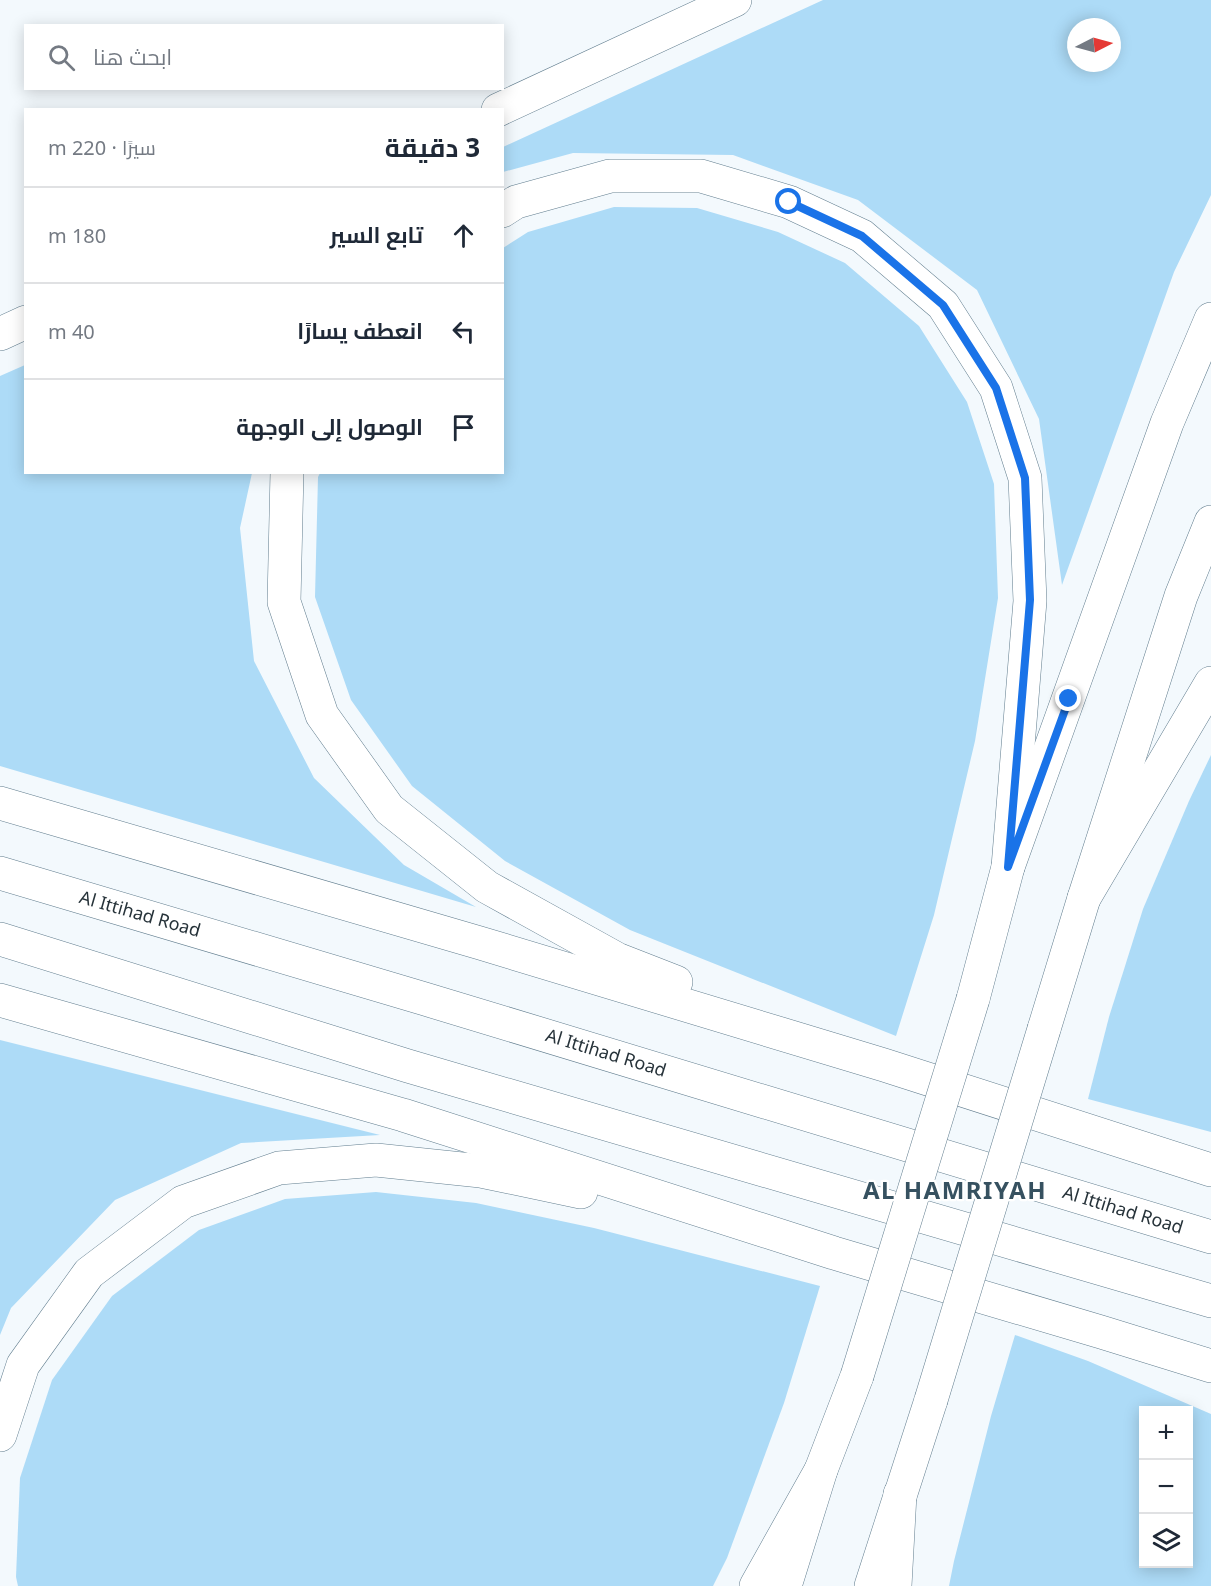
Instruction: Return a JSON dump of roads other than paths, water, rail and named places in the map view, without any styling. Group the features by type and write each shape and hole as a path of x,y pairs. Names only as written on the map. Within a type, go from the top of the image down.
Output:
{"main road":[{"path":"502,108 735,0"},
{"path":"504,210 516,202 610,176 701,176 789,202 862,236 943,305 996,388 1025,478 1030,600 1008,867"},
{"path":"785,1586 821,1470 857,1376 973,999 1008,867 1167,423 1211,319"},
{"path":"0,334 24,323"},
{"path":"287,474 284,602 322,715 389,809 487,887 617,958 884,1065"},
{"path":"871,1586 931,1400 1084,898 1181,596 1211,522"},
{"path":"1084,898 1211,683"},
{"path":"0,802 468,939 884,1065 1211,1170"},
{"name":"Al Ittihad Road","path":"0,873 414,995 1211,1237"},
{"path":"0,939 408,1066 1211,1301"},
{"path":"0,1000 403,1116 834,1253 1211,1366"},
{"path":"1086,1130 1211,1163"},
{"path":"0,1435 23,1365 89,1273 183,1202 279,1168 376,1160 481,1171 601,1196 834,1253"},
{"path":"1101,1332 1211,1379"},
{"path":"756,1586 821,1470"},
{"path":"895,1586 900,1494"}],"district":[{"name":"AL HAMRIYAH","path":"955,1191"}]}
